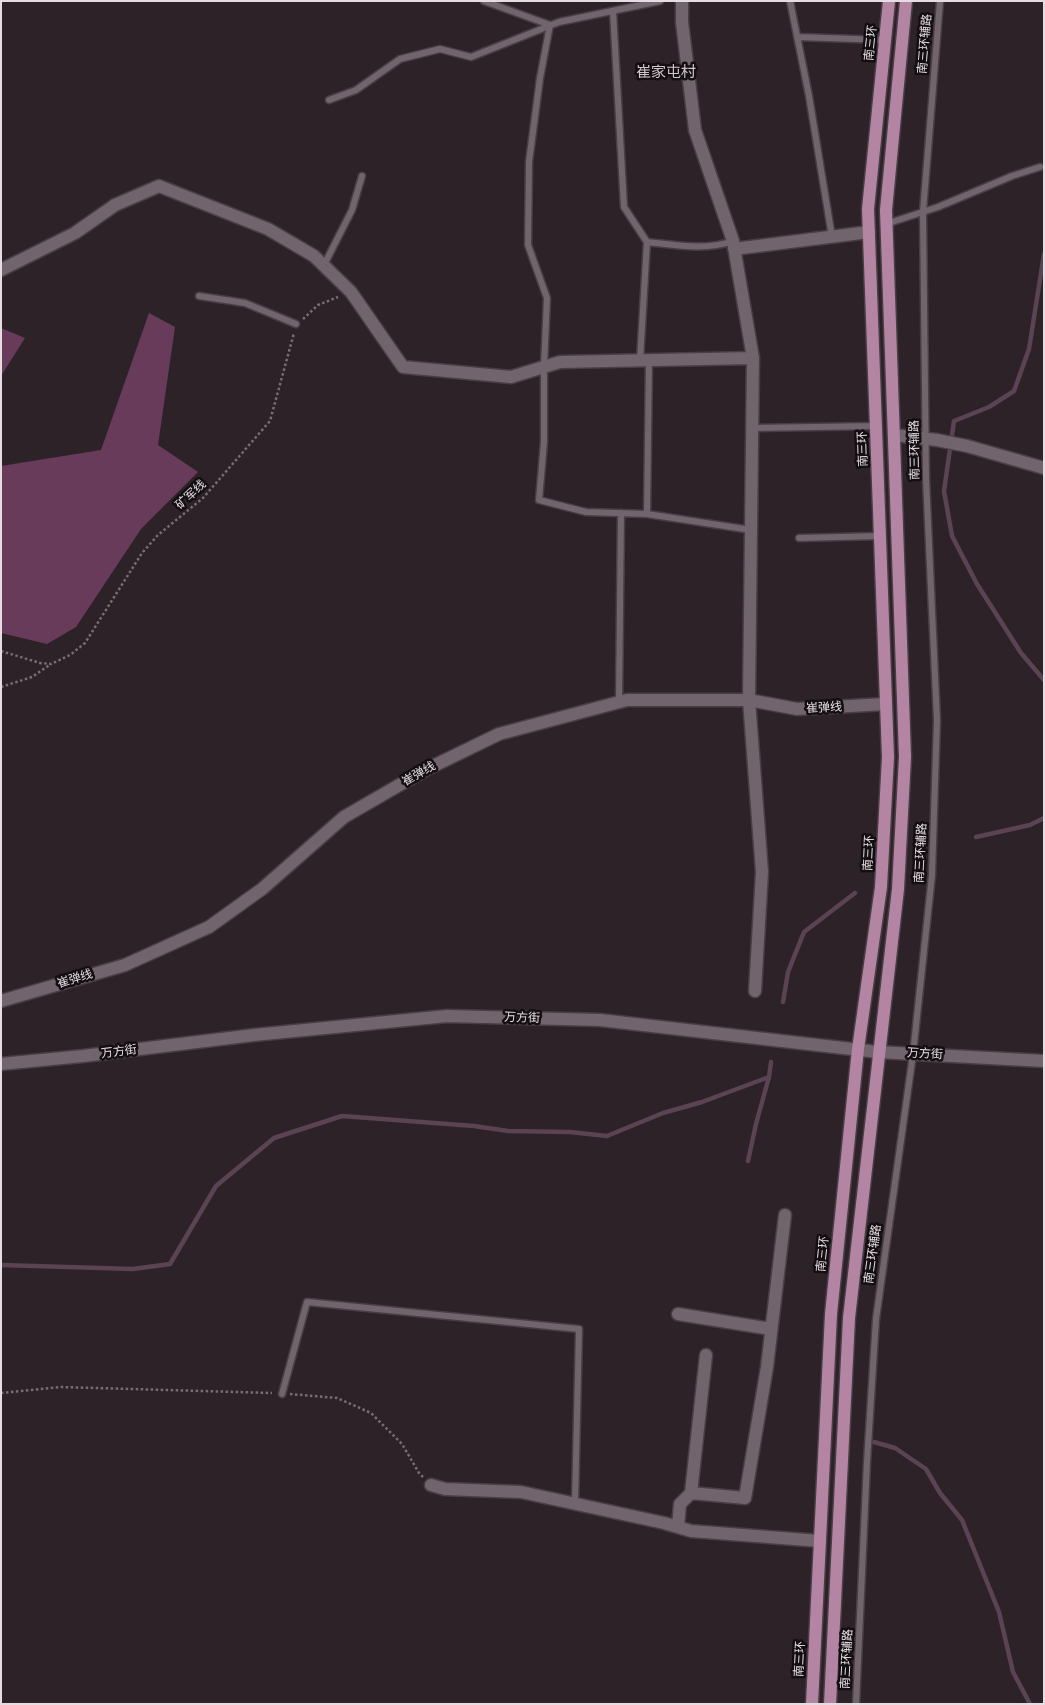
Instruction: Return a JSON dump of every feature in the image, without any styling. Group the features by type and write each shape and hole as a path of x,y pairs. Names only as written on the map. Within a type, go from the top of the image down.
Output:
{"main road":[{"name":"南三环","path":"812,1704 831,1314 858,1048 881,888 888,757 868,209 889,1"},
{"path":"830,1704 849,1318 898,889 905,757 886,210 906,1"}],"street":[{"path":"682,1 682,22 695,130 734,245 753,358 750,700 762,872 755,991"},
{"path":"1,270 75,233 115,206 159,186 268,229 314,256 351,292 403,367 511,377 560,362 753,358"},
{"path":"734,245 869,232"},
{"path":"894,436 932,439 967,446 1044,468"},
{"name":"崔弹线","path":"1,1001 125,964 209,927 262,889 344,817 427,769 498,734 627,700 750,700 798,709 886,704"},
{"name":"万方街","path":"1,1064 83,1056 254,1034 447,1016 600,1020 858,1048 878,1052 1044,1061"},
{"path":"691,1493 745,1498 767,1367 785,1215"},
{"path":"678,1314 772,1329"},
{"path":"678,1527 680,1504 691,1493 706,1355"},
{"path":"431,1485 445,1489 521,1492 691,1531 820,1541"}],"lane":[{"path":"484,1 550,25"},
{"path":"329,100 356,90 400,59 440,49 471,57 559,22 660,1"},
{"path":"790,1 809,96 832,237"},
{"name":"南三环辅路","path":"856,1704 866,1462 876,1319 913,1054 932,876 937,720 932,439 922,212 940,1"},
{"path":"613,11 624,207 647,242 645,360 647,514"},
{"path":"550,25 540,78 529,162 528,245 547,298 544,367 544,442 540,500 586,512 647,514 751,530"},
{"path":"797,37 885,40"},
{"path":"886,224 938,207 1012,176 1040,167"},
{"path":"324,266 352,210 362,176"},
{"path":"647,242 695,247 734,245"},
{"path":"199,296 245,303 296,324"},
{"path":"752,428 876,426"},
{"path":"618,702 621,513"},
{"path":"799,538 880,536"},
{"path":"282,1394 307,1302 579,1329 574,1503"}],"path":[{"path":"296,324 318,305 351,292"},
{"name":"矿军线","path":"1,687 32,677 51,664 70,655 85,643 142,553 158,535 203,498 270,421 296,324"},
{"path":"1,651 51,664"},
{"path":"1,1393 61,1387 282,1394 337,1398 371,1413 402,1444 419,1473 431,1485"}],"shaded area":[{"path":"149,313 175,327 158,445 198,472 141,529 76,627 47,644 1,633 1,466 101,450"},
{"path":"1,328 25,338 1,376"}],"waterway":[{"path":"1044,254 1029,349 1014,391 989,407 954,421 944,491 952,536 977,584 1021,653 1044,680"},
{"path":"976,837 1030,825 1044,818"},
{"path":"783,1002 788,972 804,932 855,893"},
{"path":"748,1161 771,1062"},
{"path":"1,1265 133,1269 170,1264 216,1186 274,1138 342,1116 474,1126 508,1131 570,1132 607,1136 663,1113 702,1102 769,1077"},
{"path":"874,1442 895,1448 926,1469 940,1493 962,1520 999,1612 1013,1672 1030,1704"}],"district":[{"name":"崔家屯村","path":"666,73"}]}
